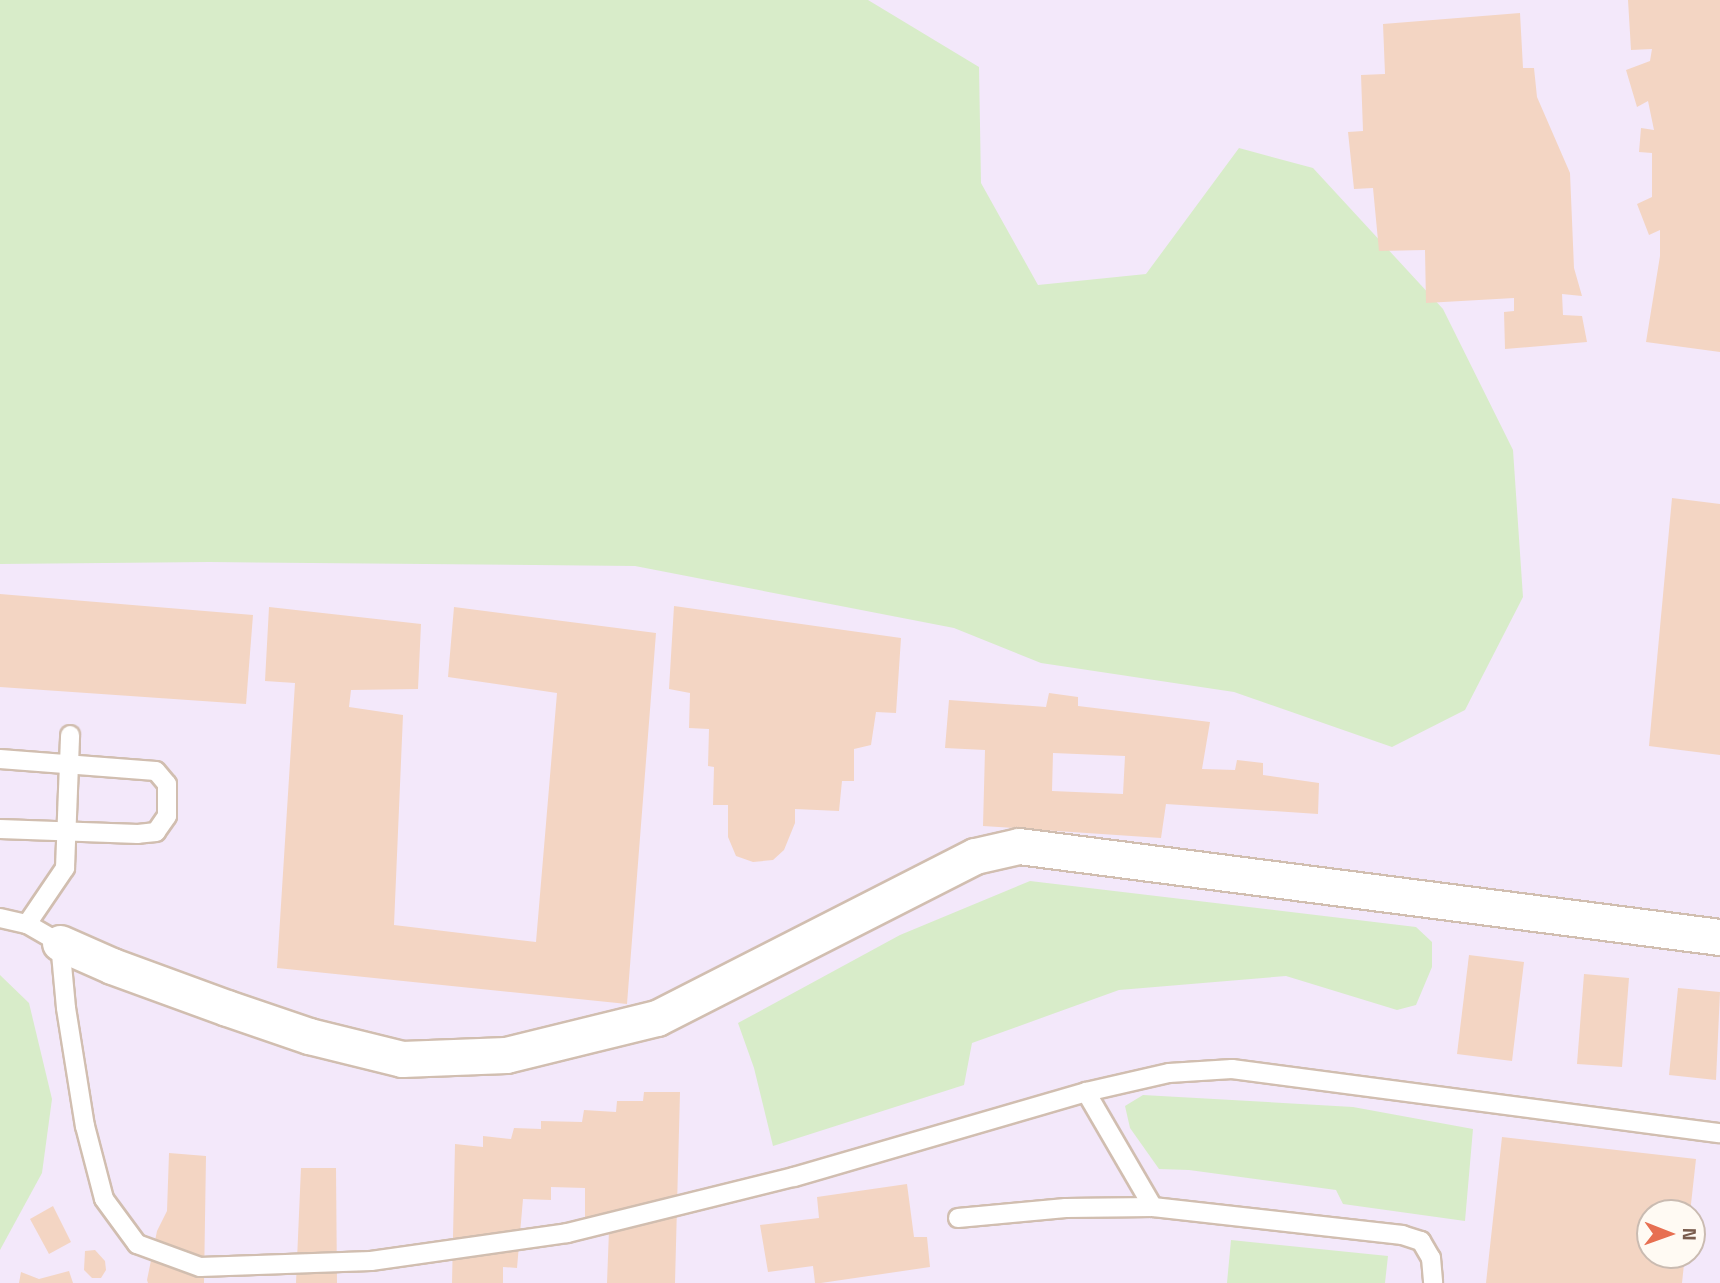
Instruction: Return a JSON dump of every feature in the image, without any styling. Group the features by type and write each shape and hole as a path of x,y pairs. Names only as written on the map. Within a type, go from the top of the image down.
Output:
{"street":[{"path":"60,943 112,966 251,1016 309,1035 402,1059 506,1055 657,1018 975,856 1019,846 1720,937"}],"lane":[{"path":"27,924 65,868 70,735"},
{"path":"0,759 156,771 167,784 167,816 156,832 138,834 0,829"},
{"path":"0,918 27,924 60,943 66,1008 83,1113 104,1199 137,1244 200,1267 371,1261 567,1233 794,1177 1086,1092 1169,1073 1233,1069 1720,1133"},
{"path":"1086,1092 1153,1207"},
{"path":"958,1217 1066,1208 1153,1207 1402,1236 1422,1241 1431,1258 1433,1283"}],"shaded area":[{"path":"518,0 1720,0 1720,1283 0,1283 0,495"}],"green space":[{"path":"0,0 868,0 979,67 981,183 1038,285 1146,274 1239,148 1313,168 1443,309 1513,450 1523,597 1465,710 1392,747 1234,692 1041,663 954,628 635,566 209,562 0,564"},
{"path":"1030,881 1416,927 1432,942 1432,967 1416,1005 1397,1010 1286,976 1119,990 972,1043 964,1085 773,1146 754,1068 738,1023 900,935"},
{"path":"0,975 29,1003 52,1099 42,1173 0,1250"},
{"path":"1143,1095 1353,1107 1473,1129 1465,1221 1343,1204 1336,1190 1189,1170 1159,1169 1130,1128 1125,1106"},
{"path":"1231,1240 1388,1256 1385,1283 1227,1283"}],"building":[{"path":"1628,0 1720,0 1720,352 1646,342 1660,256 1660,230 1649,235 1637,204 1652,197 1652,153 1639,152 1641,128 1654,130 1648,101 1637,107 1626,70 1650,61 1652,49 1631,50"},
{"path":"1520,13 1523,68 1534,68 1537,97 1570,173 1574,268 1582,296 1562,294 1563,315 1582,316 1587,342 1505,349 1504,312 1514,311 1514,298 1426,303 1425,250 1379,251 1373,188 1354,189 1348,132 1363,131 1361,75 1385,74 1383,24"},
{"path":"1672,498 1720,504 1720,755 1649,746"},
{"path":"0,594 253,615 246,704 0,687"},
{"path":"674,606 901,638 896,713 876,712 871,745 854,749 854,781 842,781 839,811 795,809 795,823 784,850 773,860 753,862 736,856 728,837 728,805 713,805 714,767 708,766 709,729 689,728 690,693 669,689"},
{"path":"269,607 421,624 418,689 351,690 349,707 403,715 394,925 536,942 557,693 448,677 454,607 656,633 627,1004 277,968 295,683 265,681"},
{"path":"1049,693 1078,697 1078,706 1210,722 1202,769 1235,770 1237,760 1263,763 1263,775 1319,783 1318,814 1166,804 1161,838 983,826 985,750 945,748 949,700 1046,707","holes":["1053,753 1125,756 1123,794 1052,791"]},
{"path":"1469,955 1524,962 1512,1061 1457,1054"},
{"path":"1584,974 1629,978 1622,1067 1577,1064"},
{"path":"1678,988 1720,992 1716,1080 1669,1075"},
{"path":"644,1092 680,1092 675,1283 607,1283 609,1230 585,1231 585,1188 551,1187 551,1200 523,1199 517,1268 503,1267 503,1283 452,1283 455,1144 483,1147 483,1136 511,1139 514,1128 541,1129 541,1121 582,1122 584,1110 616,1112 617,1101 643,1101"},
{"path":"1502,1137 1696,1159 1692,1199 1636,1199 1636,1269 1684,1269 1682,1283 1486,1283"},
{"path":"169,1153 206,1156 204,1283 148,1283 147,1280 157,1231 167,1211"},
{"path":"301,1168 336,1168 337,1283 296,1283"},
{"path":"907,1184 914,1237 927,1237 930,1267 821,1283 815,1283 813,1266 768,1272 760,1225 819,1218 817,1197"},
{"path":"53,1206 71,1242 49,1254 30,1219"},
{"path":"95,1250 105,1261 106,1270 101,1278 92,1278 84,1270 85,1251"},
{"path":"69,1271 73,1283 19,1283 21,1272 39,1279"}]}
